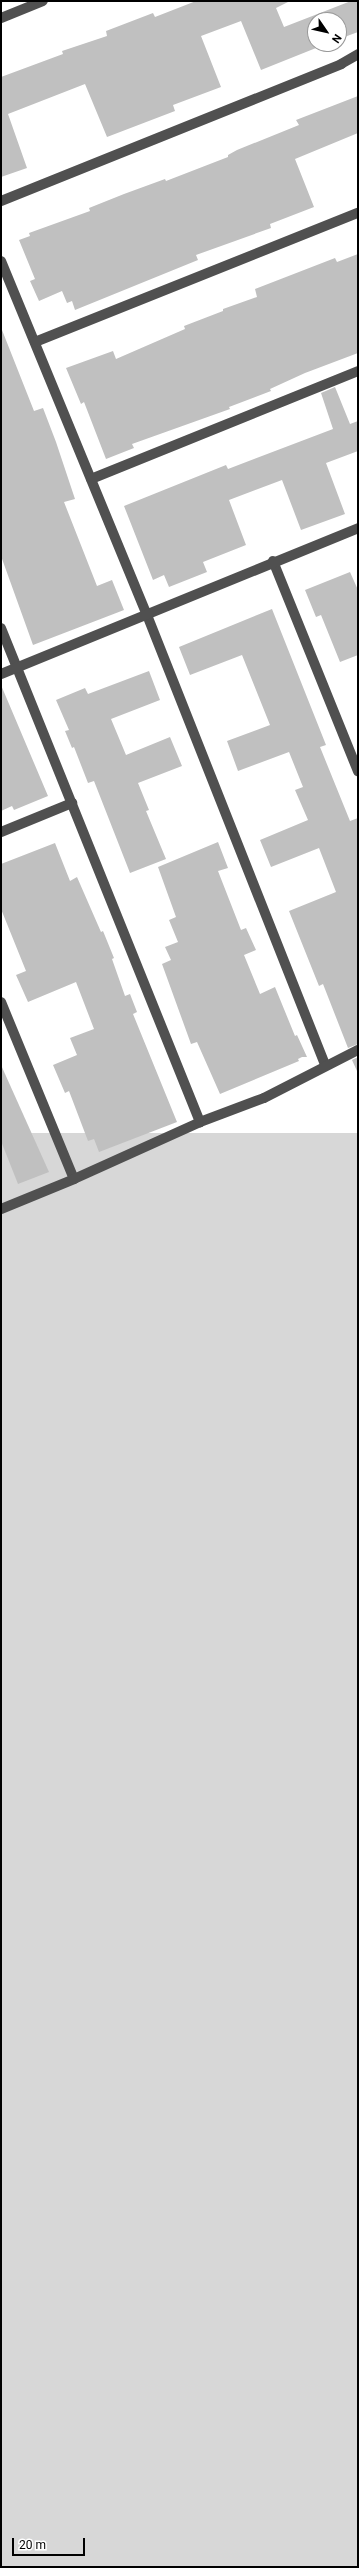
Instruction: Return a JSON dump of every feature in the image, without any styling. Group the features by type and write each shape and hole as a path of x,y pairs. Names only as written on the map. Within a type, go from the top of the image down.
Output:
{"street":[{"path":"1,18 43,1"},
{"path":"1,201 341,64 358,54"},
{"path":"35,342 358,213"},
{"path":"1,260 147,615 326,1066"},
{"path":"91,479 358,371"},
{"path":"1,674 147,615 273,561 358,528"},
{"path":"273,561 358,771"},
{"path":"1,628 200,1122"},
{"path":"1,832 72,803"},
{"path":"1,1002 74,1179"},
{"path":"1,1209 74,1179 200,1122 264,1098 358,1050"}],"shaded area":[{"path":"1,1133 358,1133 358,2567 1,2567"}],"building":[{"path":"196,1 290,1 276,8 284,27 307,18 307,52 261,70 241,21 201,36 221,87 173,105 175,111 107,137 85,84 8,114 27,168 1,177 1,77 63,54 62,51 107,36 106,31 153,13 155,17"},
{"path":"351,1 358,1 358,32 347,36 347,12 323,12"},
{"path":"358,96 358,133 295,159 314,207 270,224 271,228 196,255 198,260 75,310 72,301 67,303 62,291 39,301 30,281 35,279 19,240 30,236 29,233 90,211 89,208 124,194 165,179 166,181 228,157 228,155 237,150 299,125 296,120"},
{"path":"358,254 358,353 305,373 270,389 271,391 229,407 230,409 132,444 134,448 106,459 84,402 81,404 66,368 113,351 116,359 185,329 184,326 223,311 223,309 257,297 255,289 335,258 337,262"},
{"path":"2,330 34,411 43,408 56,442 75,499 64,502 97,586 112,580 124,610 33,645 1,556"},
{"path":"335,387 350,424 358,421 358,451 326,463 345,514 301,530 282,480 229,500 246,545 203,562 207,572 169,587 164,575 153,580 124,506 226,465 228,469 333,429 321,393"},
{"path":"350,572 358,590 358,655 340,662 321,615 316,617 305,590"},
{"path":"272,609 326,745 320,747 350,821 358,818 358,1044 348,1048 323,984 319,986 289,911 336,892 319,848 271,867 260,840 308,820 295,790 303,787 289,752 238,771 227,741 270,725 242,655 190,675 179,647"},
{"path":"149,671 160,700 111,719 126,755 170,737 182,766 138,783 149,810 146,811 166,859 130,873 94,781 88,783 74,747 72,748 65,731 69,730 56,700 85,688 88,694"},
{"path":"1,685 48,796 14,810 12,806 1,811"},
{"path":"218,842 228,868 218,871 241,930 246,928 256,950 244,955 260,994 275,987 295,1036 297,1035 307,1057 302,1057 298,1059 299,1061 220,1094 197,1042 191,1044 162,964 171,960 165,947 178,942 169,920 176,917 158,867"},
{"path":"55,843 70,881 77,877 101,932 103,931 114,958 112,959 125,996 130,994 137,1012 133,1014 177,1122 99,1152 94,1139 88,1141 69,1091 65,1093 53,1065 77,1055 70,1038 94,1029 76,982 28,1002 16,975 26,971 1,909 1,864"},
{"path":"358,1057 358,1070 357,1071 352,1060"},
{"path":"1,1065 49,1172 18,1184 1,1141"}]}
